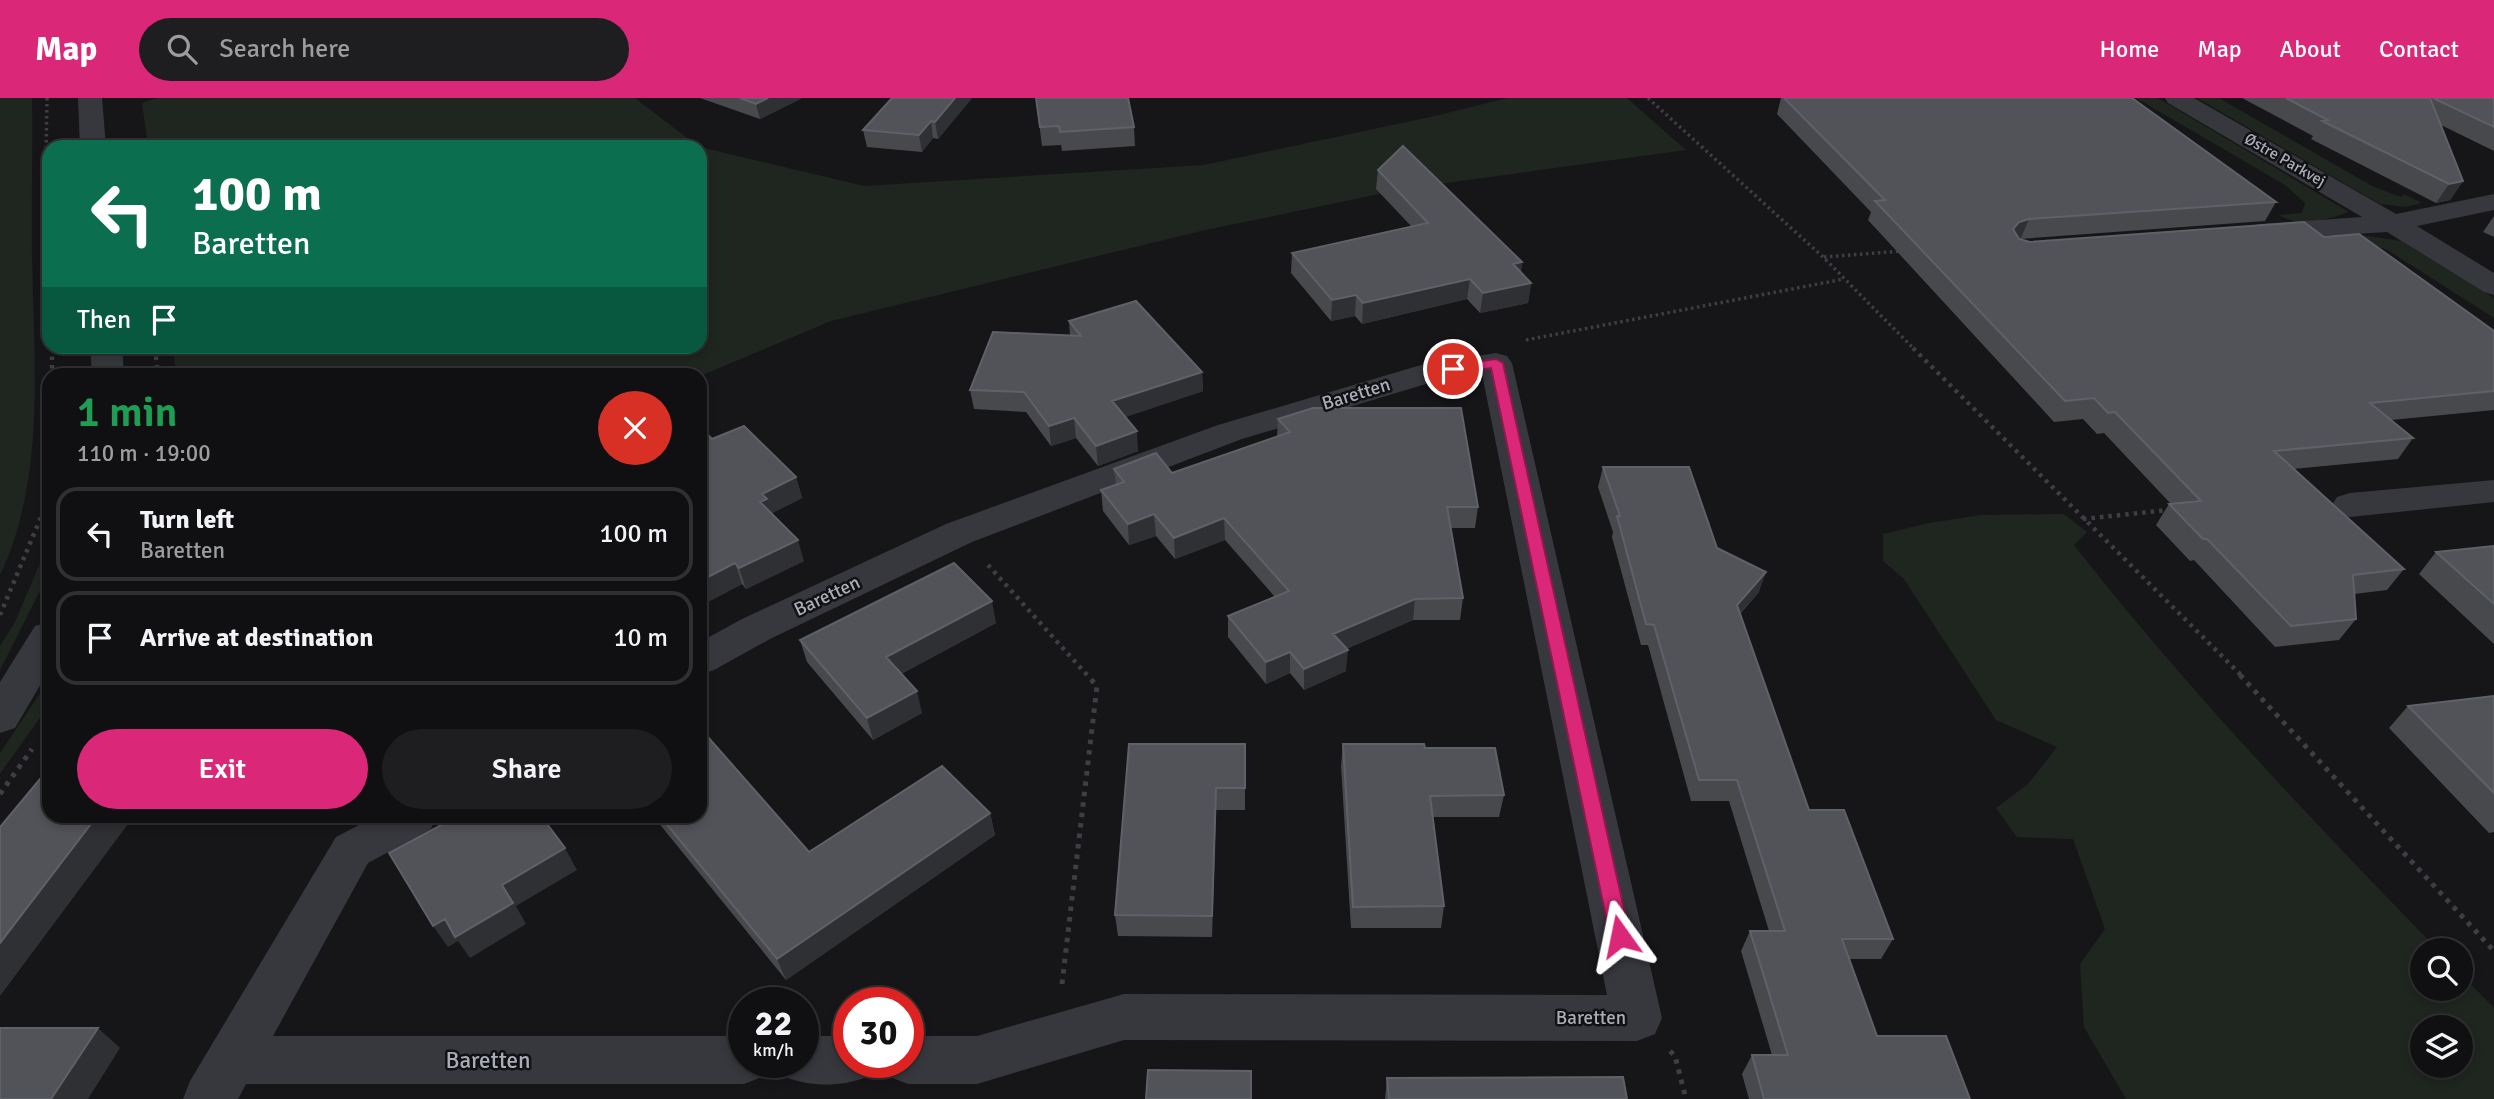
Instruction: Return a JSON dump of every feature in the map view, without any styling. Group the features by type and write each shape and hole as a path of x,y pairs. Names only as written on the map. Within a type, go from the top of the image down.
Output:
{"street":[{"path":"90,98 93,140"},
{"name":"Østre Parkvej","path":"2177,98 2392,223 2494,286"},
{"path":"2227,235 2392,223 2494,202"},
{"name":"Baretten","path":"707,656 756,629 959,533 1230,432 1432,372 1496,363 1637,1018 1124,1017 977,1060 924,1060"},
{"path":"2350,505 2494,491"},
{"path":"0,717 42,648"},
{"name":"Baretten","path":"221,1079 352,850 402,823"},
{"name":"Baretten","path":"221,1079 728,1061"}],"path":[{"path":"47,98 47,140"},
{"path":"1648,98 1823,257 2081,519 2146,579 2276,711 2494,951"},
{"path":"1823,257 1906,250"},
{"path":"1496,363 1518,341 1844,279"},
{"path":"2081,519 2178,509"},
{"path":"0,615 42,515"},
{"path":"959,533 1097,686 1055,1036"},
{"path":"0,794 35,745"}],"shaded area":[{"path":"0,98 32,98 35,379 31,460 25,499 15,538 0,575"},
{"path":"157,98 635,98 690,140 147,140 142,103"},
{"path":"1507,98 1627,98 1686,150 1403,189 1201,231 831,321 707,373 707,368 175,368 174,354 707,354 707,149 864,186 1204,165"},
{"path":"2136,98 2158,98 2349,212 2323,220 2286,219 2279,215 2302,213 2305,203 2285,185"},
{"path":"2197,98 2219,98 2372,186 2401,197 2404,194 2422,203 2406,207 2380,204"},
{"path":"2362,235 2401,241 2494,298 2494,318 2386,249 2335,239 2281,240"},
{"path":"2064,514 2087,532 2074,545 2116,598 2297,802 2427,938 2410,938 2410,1001 2473,1001 2473,986 2494,1008 2494,1099 2126,1099 2084,1027 2080,964 2105,929 2073,839 2017,837 1996,808 2028,784 2057,747 1996,720 1904,579 1883,561 1883,534 1980,515"},
{"path":"42,558 42,587 0,670 0,646 15,622"},
{"path":"42,690 42,715 0,774 0,753"}],"building":[{"path":"740,98 768,98 756,104"},
{"path":"892,98 955,98 935,122 931,121 919,135 863,130"},
{"path":"1036,98 1128,98 1134,127 1060,132 1059,126 1040,127"},
{"path":"1784,98 2132,98 2276,202 2029,219 2019,222 2013,229 2019,239 2030,242 2304,222 2324,237 2359,234 2494,331 2494,391 2370,403 2413,438 2274,451 2404,569 2353,575 2356,619 2291,626 2207,539 2203,539 2169,504 2201,501 2115,412 2108,413 2094,398 2065,401 1875,201 1885,200"},
{"path":"2286,98 2430,98 2463,181 2449,184 2322,121 2328,120"},
{"path":"2433,98 2494,98 2494,127"},
{"path":"1403,146 1522,262 1513,264 1531,283 1483,293 1470,279 1363,303 1356,295 1332,300 1292,253 1428,223 1378,170"},
{"path":"1136,301 1202,372 1112,401 1137,431 1096,446 1074,418 1049,426 1024,392 970,390 993,332 1081,336 1069,321"},
{"path":"1313,408 1461,408 1478,507 1447,507 1463,598 1415,599 1333,634 1348,650 1304,669 1290,652 1266,662 1228,616 1289,591 1224,518 1174,538 1154,514 1128,524 1101,490 1124,482 1114,469 1156,453 1172,473 1290,432 1278,419"},
{"path":"744,426 796,477 762,494 767,499 760,502 798,540 739,568 735,563 707,577 707,436 712,439"},
{"path":"1603,467 1689,467 1717,548 1766,572 1737,605 1809,810 1844,810 1893,939 1842,939 1877,1036 1946,1036 1970,1099 1764,1099 1752,1055 1788,1055 1750,931 1785,931 1737,780 1699,780 1654,625 1646,624 1617,516 1620,516"},
{"path":"2494,546 2494,604 2436,552"},
{"path":"954,563 992,601 886,657 917,691 867,718 800,640"},
{"path":"2494,696 2494,793 2408,706"},
{"path":"707,736 809,852 942,766 990,813 777,959 666,823 707,823"},
{"path":"1129,744 1245,744 1245,788 1216,788 1212,916 1115,915"},
{"path":"1343,744 1424,744 1425,748 1495,748 1504,795 1430,796 1444,906 1353,907"},
{"path":"40,779 42,823 92,823 0,943 0,827"},
{"path":"445,823 546,823 565,848 502,885 513,903 455,937 445,919 433,926 389,853"},
{"path":"0,1028 98,1028 51,1099 0,1099"},
{"path":"1148,1070 1251,1071 1251,1099 1146,1099"},
{"path":"1623,1077 1627,1099 1389,1099 1387,1078"}],"route":[{"path":"1453,369 1496,363 1620,936"}]}
